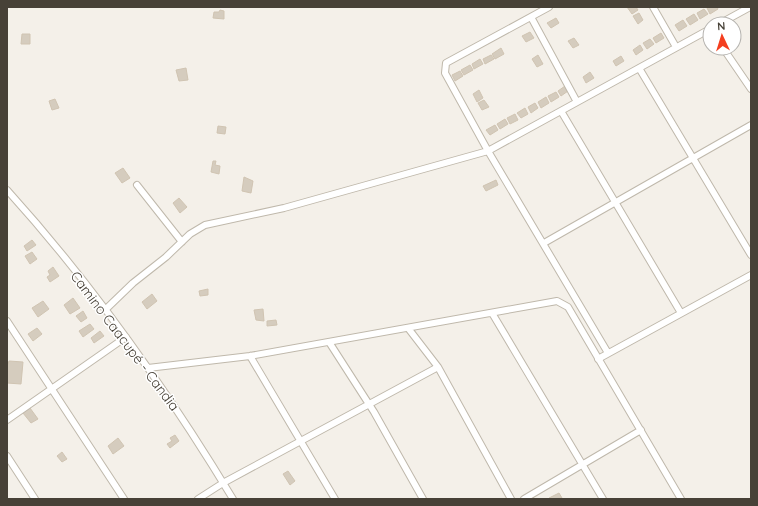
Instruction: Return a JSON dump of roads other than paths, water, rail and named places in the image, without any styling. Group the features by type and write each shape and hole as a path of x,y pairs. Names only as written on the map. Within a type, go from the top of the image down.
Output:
{"street":[{"path":"549,7 446,63 446,73 488,151 608,353"},
{"path":"653,7 676,48"},
{"path":"734,16 750,7"},
{"path":"530,17 577,102"},
{"path":"105,310 133,283 166,257 190,234 205,225 284,208 488,151 702,33"},
{"path":"728,56 751,89"},
{"path":"639,68 751,255"},
{"path":"561,111 681,313"},
{"path":"544,243 751,126"},
{"path":"138,185 182,242"},
{"name":"Camino Caacupé - Candia","path":"7,190 30,215 126,336 192,432 233,499"},
{"path":"598,359 751,274"},
{"path":"148,368 250,356 557,301 568,307 681,499"},
{"path":"492,312 603,499"},
{"path":"7,322 124,499"},
{"path":"408,328 438,367 511,499"},
{"path":"7,420 52,390 126,336"},
{"path":"329,342 369,404 423,499"},
{"path":"250,356 335,499"},
{"path":"198,499 223,483 438,367"},
{"path":"524,499 641,430"},
{"path":"7,456 36,499"}]}
